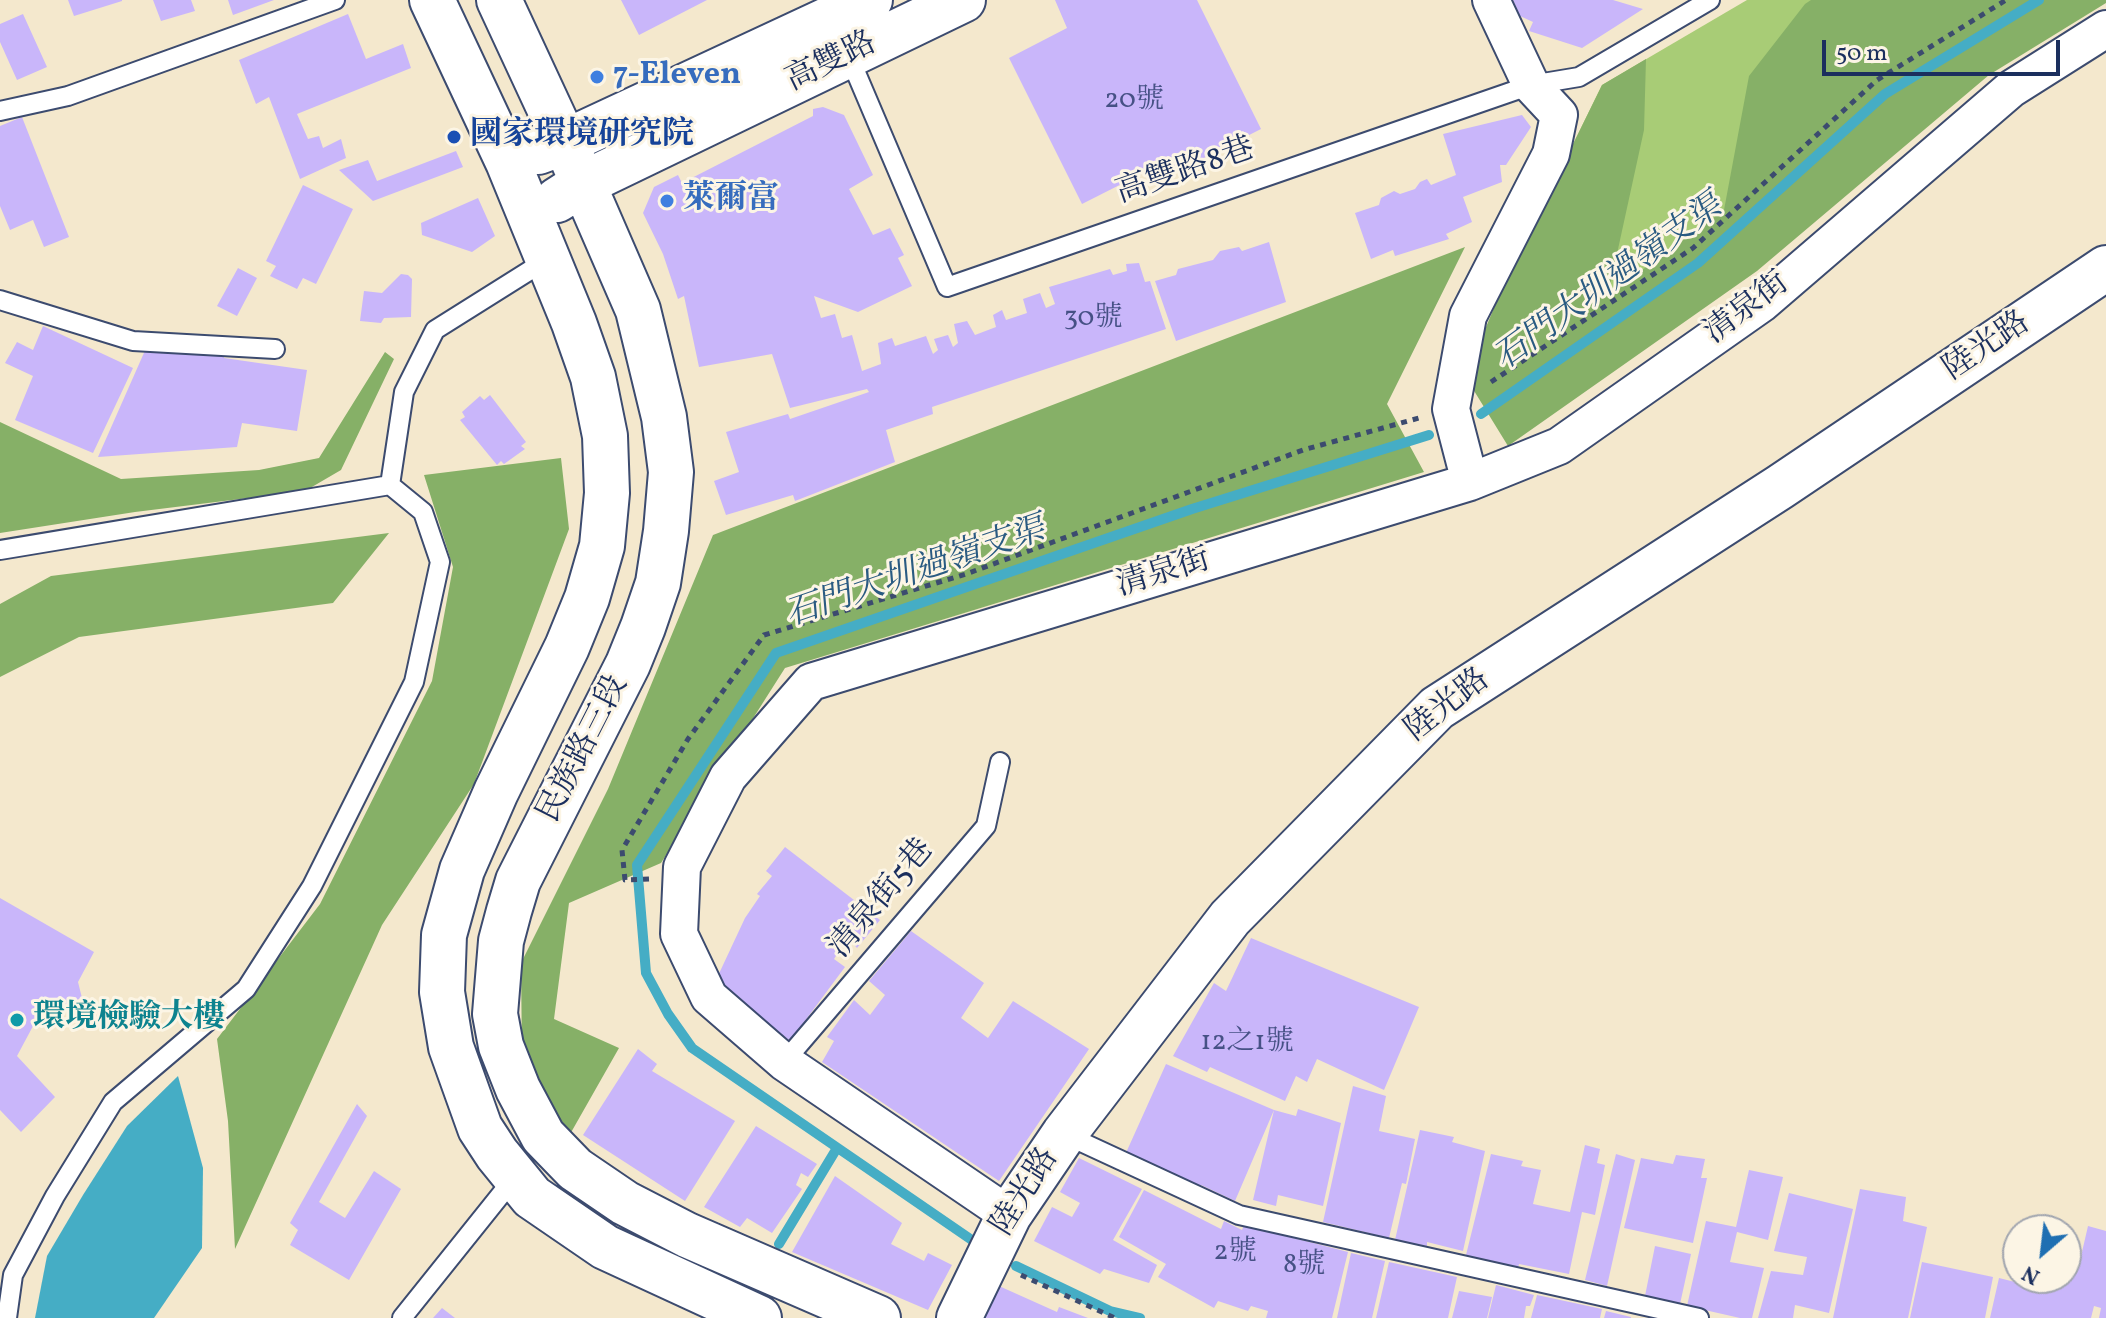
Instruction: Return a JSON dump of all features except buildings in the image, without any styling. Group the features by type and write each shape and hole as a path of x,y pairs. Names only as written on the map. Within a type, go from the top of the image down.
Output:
{"main road":[{"name":"民族路三段","path":"432,0 532,217 593,377 605,436 607,493 602,546 587,598 462,870 444,935 442,992 451,1047 480,1128 532,1197 605,1247 740,1310"},
{"name":"民族路三段","path":"499,0 638,310 664,417 671,472 658,583 628,664 518,881 501,941 495,1014 501,1046 518,1089 543,1136 575,1169 625,1203 687,1235 878,1318"},
{"name":"高雙路","path":"532,217 582,184 838,39 870,0"},
{"name":"高雙路","path":"508,162 838,39 963,0"},
{"name":"陸光路","path":"959,1318 1009,1215 1064,1134 1230,918 1437,708 1793,478 2106,268"}],"street":[{"path":"1470,482 1451,409 1468,316 1551,154 1559,115 1531,85 1491,0"},
{"name":"清泉街","path":"1009,1215 784,1062 709,997 679,934 682,867 728,777 811,682 1470,482 1559,446 1761,304 2011,89 2106,29"}],"lane":[{"path":"0,111 68,96 335,0"},
{"name":"高雙路8巷","path":"838,39 947,287 1531,85 1579,77 1710,0"},
{"path":"390,485 404,392 435,330 548,259"},
{"path":"0,300 133,341 275,349"},
{"path":"0,550 390,485 423,512 440,562 414,682 312,886 246,989 113,1102 55,1196 13,1275 7,1318"},
{"name":"清泉街5巷","path":"784,1062 986,826 1000,762"},
{"path":"1064,1134 1239,1215 1699,1318"},
{"path":"402,1318 515,1177"}],"path":[{"path":"650,879 625,880 622,850 688,739 764,635 966,574 1303,450 1451,409 1693,248 1877,80 2006,0"},
{"path":"987,1260 1115,1318"}],"green space":[{"path":"1747,0 2021,0 1532,367 1502,289 1602,85"},
{"path":"1811,0 2106,0 2106,3 1989,75 1757,271 1508,446 1468,381 1478,346 1502,289 1602,85 1646,59 1644,130 1608,295 1724,210 1749,76"},
{"path":"1465,247 1387,404 1424,472 785,668 661,863 569,903 554,1019 619,1048 569,1136 522,1059 521,963 608,789 713,535"},
{"path":"385,352 394,359 341,470 305,491 0,533 0,422 121,479 259,470 319,458"},
{"path":"561,458 569,529 474,784 382,925 235,1249 228,1121 217,1039 320,904 432,681 453,567 424,475"},
{"path":"389,533 333,603 79,637 0,677 0,604 51,576"}],"water":[{"path":"178,1076 203,1168 202,1248 154,1318 35,1318 47,1256 83,1195 127,1126"}],"waterway":[{"name":"石門大圳過嶺支渠","path":"1481,414 1698,263 1885,94 2039,0"},
{"name":"石門大圳過嶺支渠","path":"982,1247 692,1048 668,1014 646,973 637,865 776,653 1192,509 1429,435"},
{"path":"779,1244 837,1148"},
{"name":"石門大圳過嶺支渠","path":"1016,1266 1110,1311 1140,1318"}],"place":[{"name":"7-Eleven","path":"597,77"},
{"name":"國家環境研究院","path":"454,137"},
{"name":"萊爾富","path":"667,201"},
{"name":"環境檢驗大樓","path":"17,1020"}]}
